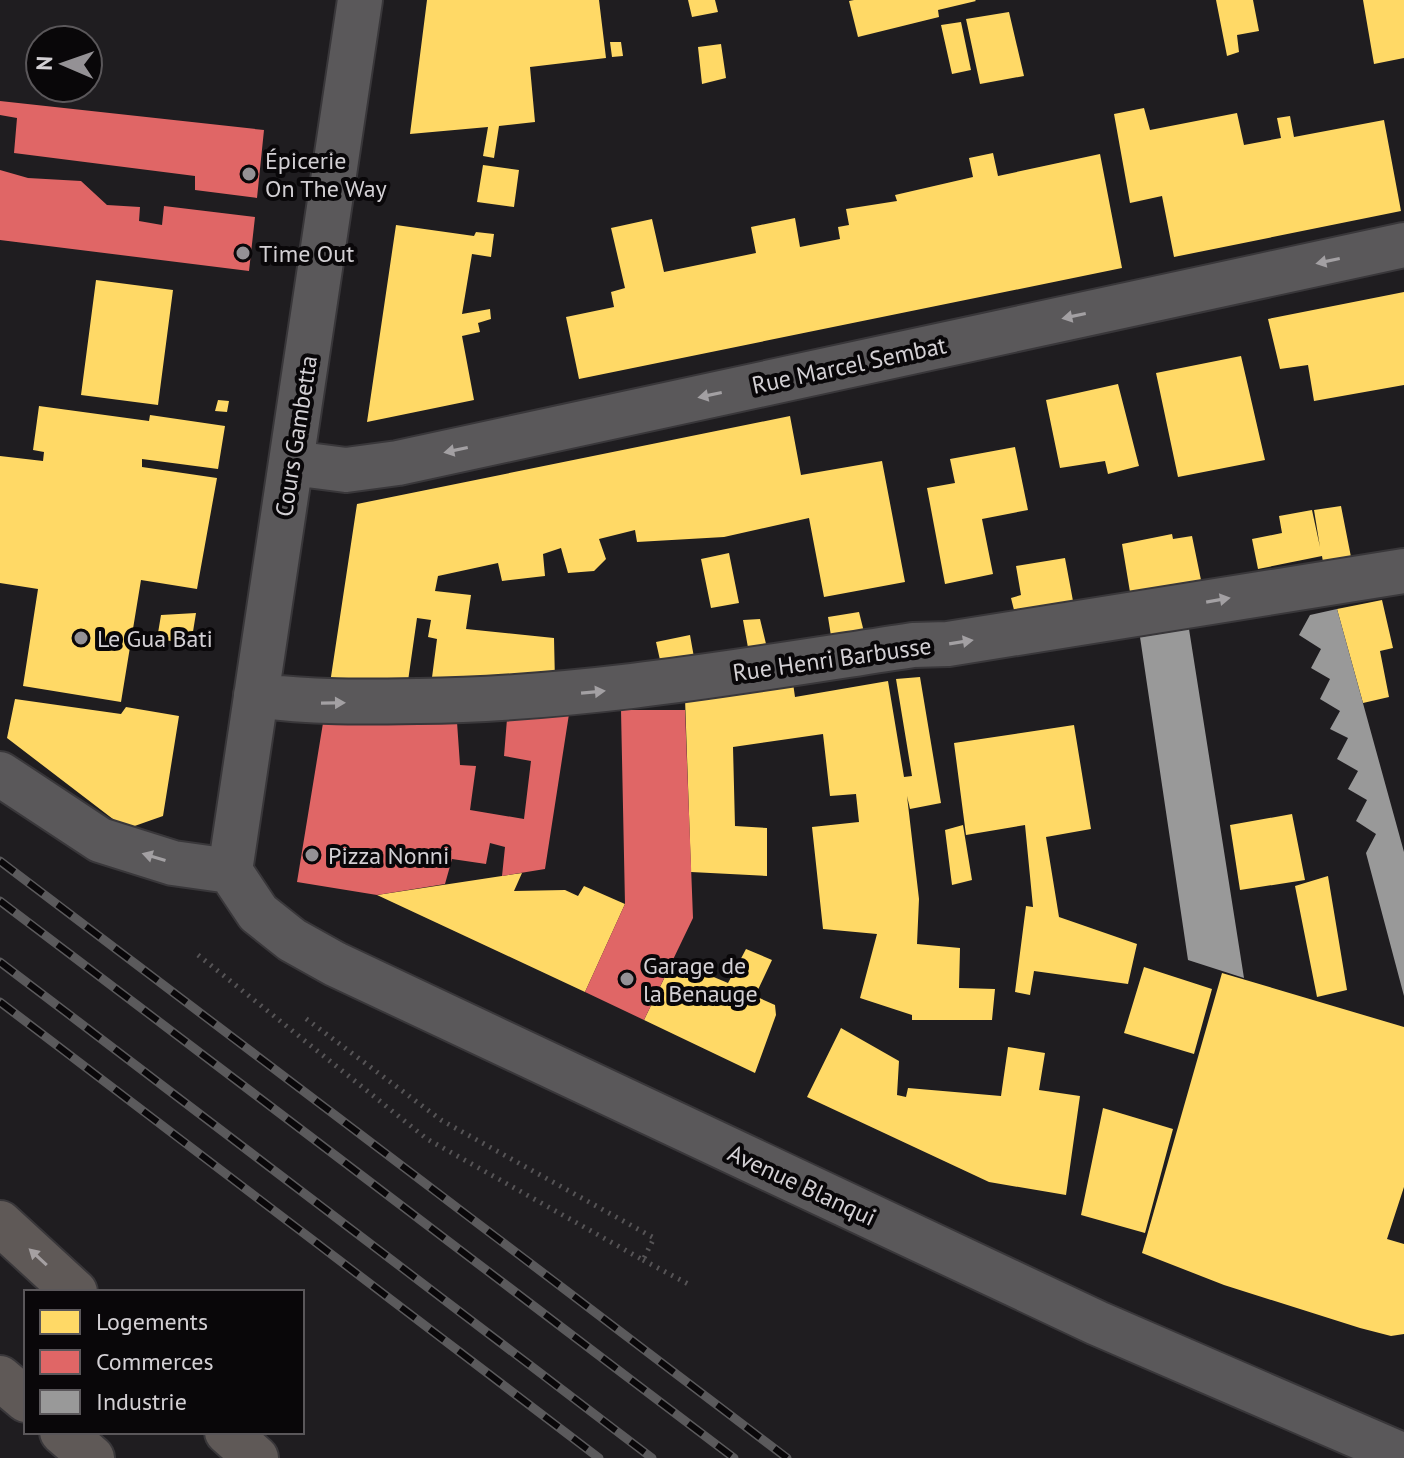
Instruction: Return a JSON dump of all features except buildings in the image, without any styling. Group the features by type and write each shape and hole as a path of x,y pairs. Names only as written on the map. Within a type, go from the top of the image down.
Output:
{"main road":[{"path":"0,1223 73,1290"},
{"path":"0,1378 24,1398"},
{"path":"64,1434 92,1458"},
{"path":"229,1434 256,1458"}],"street":[{"name":"Cours Gambetta","path":"230,871 360,0"},
{"name":"Rue Marcel Sembat","path":"292,463 346,470 398,463 1404,245"},
{"name":"Rue Henri Barbusse","path":"256,695 313,703 497,700 623,689 913,645 948,644 1404,571"},
{"path":"0,774 100,840 173,863 230,871"},
{"name":"Avenue Blanqui","path":"230,871 258,913 292,940 335,964 1097,1323 1404,1456"}],"path":[{"path":"198,955 427,1139 692,1286"},
{"path":"305,1018 441,1120 654,1238 643,1260"}],"railway":[{"path":"0,861 787,1458"},
{"path":"0,901 734,1458"},
{"path":"0,962 652,1458"},
{"path":"0,1002 599,1458"}],"place":[{"name":"Épicerie On The Way","path":"249,174"},
{"name":"Time Out","path":"243,253"},
{"name":"Le Gua Bati","path":"81,638"},
{"name":"Pizza Nonni","path":"312,855"},
{"name":"Garage de la Benauge","path":"627,979"}]}
